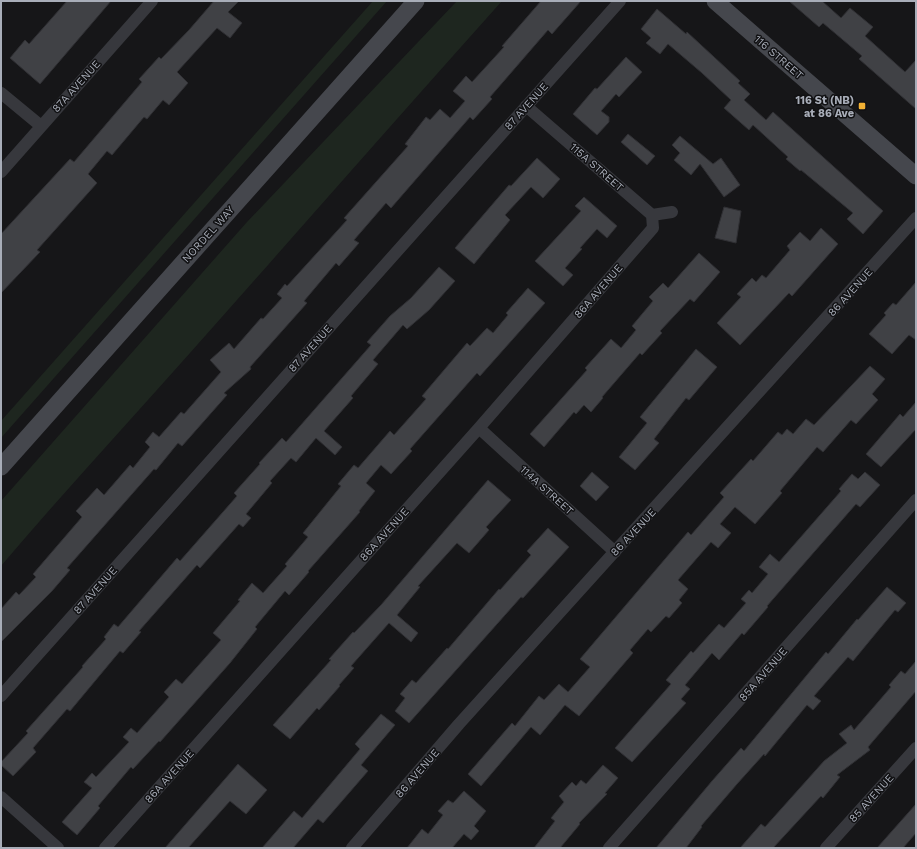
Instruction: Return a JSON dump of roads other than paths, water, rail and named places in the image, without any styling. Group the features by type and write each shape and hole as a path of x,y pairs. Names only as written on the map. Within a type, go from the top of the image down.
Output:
{"main road":[{"name":"NORDEL WAY","path":"1,467 416,1"},
{"name":"116 STREET","path":"715,1 916,176"}],"street":[{"name":"87A AVENUE","path":"1,172 152,1"},
{"name":"87 AVENUE","path":"1,696 620,1"},
{"path":"1,93 41,126"},
{"name":"115A STREET","path":"526,106 652,215"},
{"path":"652,215 672,212"},
{"name":"86A AVENUE","path":"105,848 479,428 652,228 652,215"},
{"name":"86 AVENUE","path":"352,848 459,724 916,218"},
{"name":"114A STREET","path":"479,428 615,552"},
{"name":"85A AVENUE","path":"609,848 916,500"},
{"name":"85 AVENUE","path":"826,848 916,748"},
{"path":"1,797 58,848"}],"place":[{"name":"116 St (NB) at 86 Ave","path":"862,106"}]}
